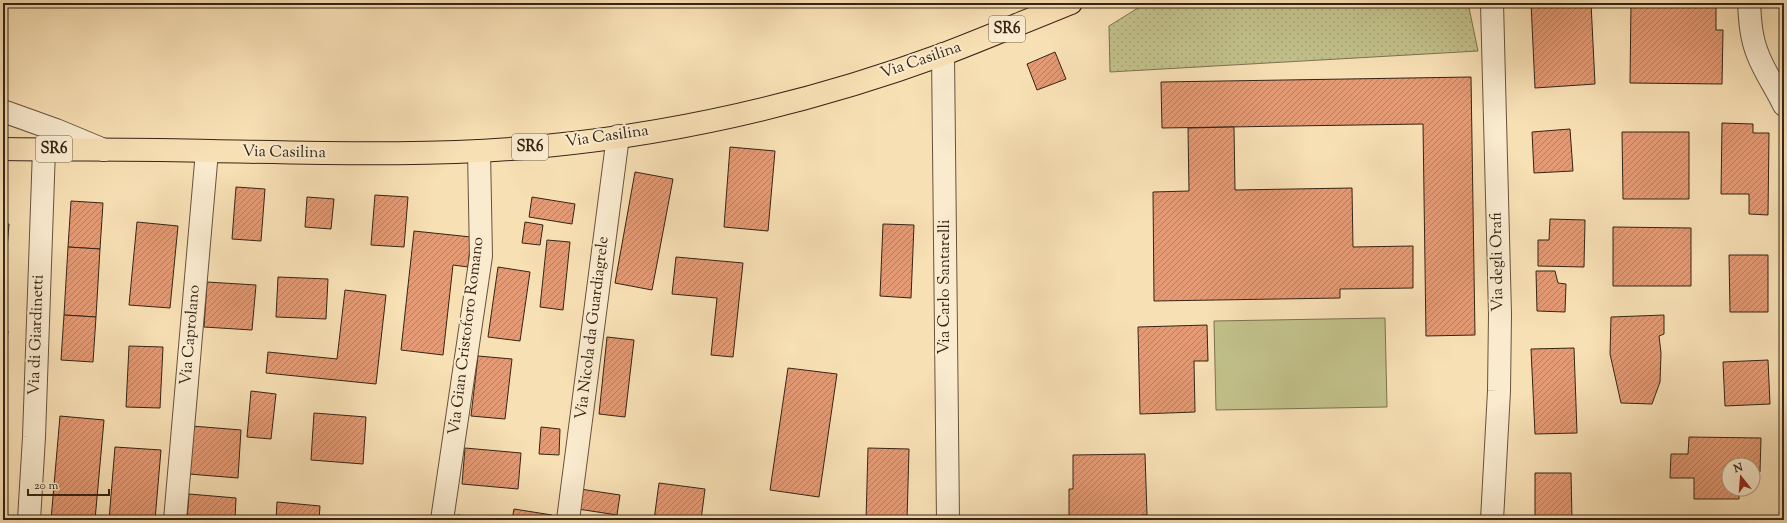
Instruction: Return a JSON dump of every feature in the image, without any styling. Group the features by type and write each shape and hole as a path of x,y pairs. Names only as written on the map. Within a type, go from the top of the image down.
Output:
{"main road":[{"name":"Via Casilina","path":"3,149 340,154 479,151 545,146 693,124 751,111 851,84 943,54 1071,3"}],"street":[{"name":"Via degli Orafi","path":"1492,3 1500,314 1499,391 1492,520"},
{"path":"1749,3 1754,45 1763,67 1784,105"},
{"name":"Via Carlo Santarelli","path":"943,54 948,520"},
{"path":"3,111 56,130 106,151"},
{"name":"Via Nicola da Guardiagrele","path":"568,520 618,136"},
{"name":"Via di Giardinetti","path":"30,520 44,149"},
{"name":"Via Caprolano","path":"175,520 207,151"},
{"name":"Via Gian Cristoforo Romano","path":"442,520 481,256 479,151"}],"shaded area":[{"path":"1146,3 1468,3 1478,51 1110,72 1109,26"},
{"path":"1385,318 1387,407 1216,410 1214,321"}],"building":[{"path":"1531,3 1591,3 1595,84 1535,88"},
{"path":"1631,3 1716,3 1716,30 1723,30 1722,84 1630,83"},
{"path":"1055,52 1066,79 1037,90 1027,64"},
{"path":"1471,77 1475,335 1426,336 1423,124 1162,128 1161,82"},
{"path":"1722,123 1753,124 1753,133 1769,133 1768,215 1749,214 1749,194 1721,194"},
{"path":"1234,127 1235,190 1352,188 1353,247 1413,246 1413,288 1340,289 1340,298 1154,301 1153,192 1189,191 1188,128"},
{"path":"1570,129 1573,171 1534,173 1532,132"},
{"path":"1622,132 1689,132 1689,199 1623,199"},
{"path":"730,147 775,151 768,231 724,227"},
{"path":"635,172 673,179 652,290 615,283"},
{"path":"236,187 265,189 261,241 232,239"},
{"path":"375,195 408,197 404,247 371,245"},
{"path":"307,197 334,199 331,229 305,227"},
{"path":"532,197 575,204 572,224 529,217"},
{"path":"71,201 103,203 100,249 68,247"},
{"path":"1550,219 1585,220 1584,267 1538,266 1538,240 1549,240"},
{"path":"137,222 178,226 170,308 129,305"},
{"path":"525,222 543,225 540,245 522,243"},
{"path":"3,224 9,224 3,298"},
{"path":"883,224 914,225 911,298 880,296"},
{"path":"1613,227 1691,228 1691,286 1613,286"},
{"path":"414,231 471,237 468,267 453,265 443,355 401,350"},
{"path":"547,240 570,242 563,310 540,307"},
{"path":"68,247 100,249 96,317 64,315"},
{"path":"1729,255 1768,255 1768,312 1730,312"},
{"path":"676,257 743,263 733,357 711,355 717,298 672,294"},
{"path":"498,267 530,272 520,341 488,337"},
{"path":"1536,271 1555,271 1558,283 1566,284 1565,312 1537,311"},
{"path":"278,277 328,279 326,319 276,317"},
{"path":"207,282 256,285 252,330 204,327"},
{"path":"345,290 386,295 376,384 266,373 268,352 337,359"},
{"path":"64,315 96,317 93,362 61,360"},
{"path":"1664,315 1664,334 1659,336 1661,353 1660,382 1652,404 1621,403 1610,354 1611,317"},
{"path":"1207,325 1208,361 1194,361 1195,412 1140,414 1138,327"},
{"path":"3,331 8,331 3,386"},
{"path":"607,337 634,340 625,417 599,414"},
{"path":"129,346 163,347 160,408 126,407"},
{"path":"1574,348 1577,433 1535,434 1531,349"},
{"path":"478,356 512,359 505,419 471,416"},
{"path":"1768,360 1770,404 1725,406 1723,362"},
{"path":"788,368 837,374 819,497 770,490"},
{"path":"251,391 276,394 271,439 247,437"},
{"path":"314,413 366,417 363,464 311,460"},
{"path":"60,416 104,420 95,520 51,520"},
{"path":"192,426 241,430 238,478 189,474"},
{"path":"541,427 560,429 559,455 539,454"},
{"path":"1689,437 1761,438 1760,457 1721,457 1721,497 1739,497 1739,499 1694,499 1694,478 1670,478 1671,454 1688,454"},
{"path":"115,447 161,450 155,520 109,520"},
{"path":"465,448 521,453 518,489 462,484"},
{"path":"868,448 909,449 907,520 866,520"},
{"path":"1145,454 1147,515 1141,515 1141,520 1069,520 1069,489 1073,489 1073,455"},
{"path":"1535,473 1571,473 1572,520 1535,520"},
{"path":"659,483 705,489 701,520 654,520"},
{"path":"580,489 620,495 617,515 578,509"},
{"path":"189,494 236,498 235,520 187,520"},
{"path":"277,502 320,506 319,520 276,520"},
{"path":"514,509 552,515 552,520 512,520"},
{"path":"457,515 491,518 491,520 457,520"}]}
